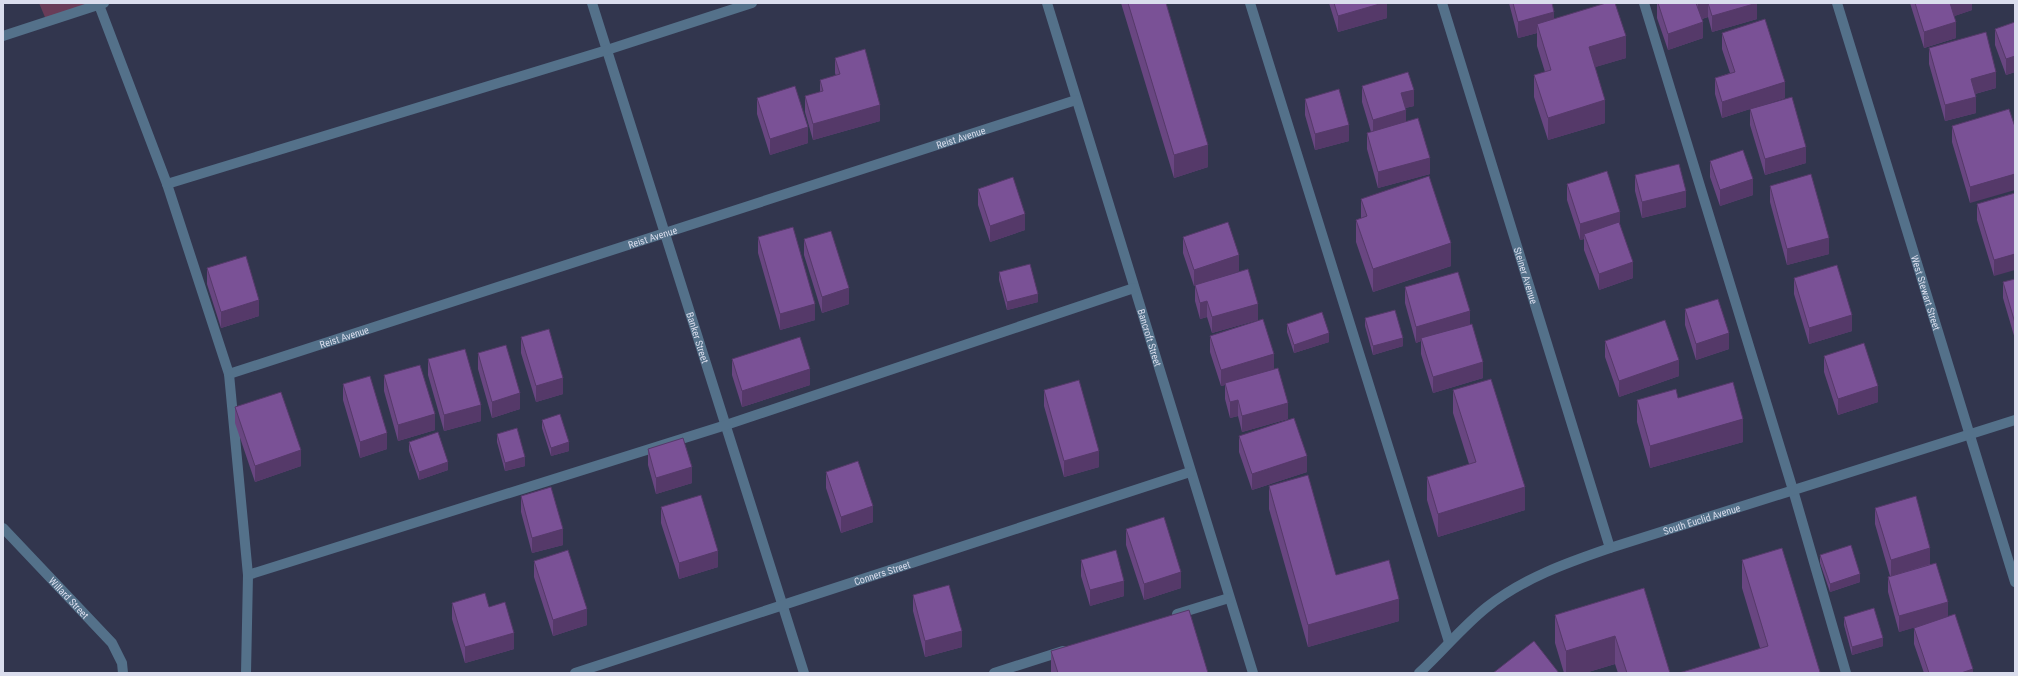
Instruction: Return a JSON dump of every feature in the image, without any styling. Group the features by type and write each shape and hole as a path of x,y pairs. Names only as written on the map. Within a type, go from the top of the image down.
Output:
{"street":[{"name":"Banker Street","path":"592,3 804,673"},
{"path":"167,184 607,50 752,3"},
{"name":"Bancroft Street","path":"1047,3 1253,673"},
{"path":"1250,3 1449,642"},
{"name":"Steiner Avenue","path":"1442,3 1610,548"},
{"path":"1644,3 1793,490 1846,673"},
{"name":"West Stewart Street","path":"1837,3 2015,582"},
{"path":"3,36 102,4 167,184 229,374 248,575 246,673"},
{"name":"Reist Avenue","path":"229,374 1076,100"},
{"path":"248,575 726,425 1134,288"},
{"name":"South Euclid Avenue","path":"1419,673 1449,642 1486,608 1508,592 1557,566 2015,420"},
{"name":"Conners Street","path":"575,673 784,606 1190,472"},
{"name":"Willard Street","path":"3,528 112,643 122,663 123,673"},
{"path":"1168,617 1229,598"},
{"path":"994,673 1070,649"}],"shaded area":[{"path":"39,3 104,3 47,22"}],"building":[{"path":"1128,3 1166,3 1208,145 1174,155"},
{"path":"1334,3 1383,3 1338,16"},
{"path":"1513,3 1552,3 1554,12 1518,22"},
{"path":"1606,3 1615,3 1626,36 1589,47 1605,100 1548,118 1534,75 1551,70 1537,24"},
{"path":"1658,3 1696,3 1703,22 1668,34"},
{"path":"1708,3 1757,3 1712,16"},
{"path":"1915,3 1950,3 1956,22 1924,32"},
{"path":"1765,19 1785,82 1722,102 1715,78 1735,72 1722,33"},
{"path":"2015,22 2015,56 2006,59 1995,29"},
{"path":"1986,32 1996,72 1971,79 1976,97 1945,105 1929,48"},
{"path":"865,49 880,105 813,124 805,96 823,91 820,80 840,74 835,58"},
{"path":"1408,72 1414,90 1401,93 1406,110 1373,120 1362,86"},
{"path":"795,86 808,127 770,139 757,98"},
{"path":"1339,89 1349,125 1315,134 1305,99"},
{"path":"1792,97 1806,147 1765,159 1750,109"},
{"path":"2009,109 2015,127 2015,174 1970,187 1952,126"},
{"path":"1418,118 1430,158 1378,172 1367,133"},
{"path":"1743,150 1753,179 1720,190 1710,161"},
{"path":"1679,164 1686,191 1642,202 1635,175"},
{"path":"1607,171 1620,212 1580,224 1567,184"},
{"path":"1811,174 1829,238 1787,249 1770,186"},
{"path":"1429,176 1451,243 1373,269 1356,220 1367,216 1361,199"},
{"path":"1013,177 1025,214 990,226 978,189"},
{"path":"2015,193 2015,254 1994,260 1977,204"},
{"path":"1228,222 1239,255 1194,270 1183,237"},
{"path":"1619,222 1633,262 1599,274 1584,234"},
{"path":"793,227 815,304 780,314 758,237"},
{"path":"831,231 849,288 822,297 804,239"},
{"path":"246,256 259,300 221,312 207,268"},
{"path":"1030,264 1038,294 1007,302 999,272"},
{"path":"1837,265 1852,315 1809,328 1794,278"},
{"path":"1248,269 1258,304 1212,317 1207,301 1200,303 1195,285"},
{"path":"1458,272 1470,311 1416,327 1405,287"},
{"path":"2015,279 2015,323 2003,282"},
{"path":"1718,299 1729,333 1696,344 1685,309"},
{"path":"1395,310 1403,338 1373,346 1365,318"},
{"path":"1322,312 1329,333 1294,345 1287,324"},
{"path":"1263,319 1274,354 1221,370 1210,336"},
{"path":"1665,320 1679,360 1619,381 1605,341"},
{"path":"1472,324 1483,362 1433,377 1421,338"},
{"path":"549,329 563,378 536,386 521,337"},
{"path":"800,337 810,369 742,391 732,359"},
{"path":"1864,343 1878,386 1838,399 1824,356"},
{"path":"506,345 520,393 492,402 478,353"},
{"path":"465,349 481,405 444,415 428,359"},
{"path":"420,365 435,414 398,425 384,375"},
{"path":"1278,368 1288,403 1242,416 1238,400 1230,402 1225,383"},
{"path":"370,376 387,433 360,442 343,384"},
{"path":"1491,379 1525,487 1438,514 1427,477 1476,462 1453,390"},
{"path":"1079,380 1099,451 1064,461 1044,390"},
{"path":"1733,382 1743,419 1650,446 1637,400 1676,389 1678,398"},
{"path":"281,392 301,450 255,466 235,407"},
{"path":"560,414 569,442 551,448 542,420"},
{"path":"1294,418 1307,456 1252,474 1239,436"},
{"path":"517,428 525,457 505,463 497,434"},
{"path":"438,432 448,462 419,472 409,442"},
{"path":"683,438 692,467 656,478 648,449"},
{"path":"858,461 873,506 841,517 826,472"},
{"path":"1308,475 1336,575 1389,560 1399,599 1308,625 1269,486"},
{"path":"551,487 563,529 532,538 521,496"},
{"path":"701,495 718,551 679,563 661,507"},
{"path":"1916,496 1930,548 1891,560 1875,508"},
{"path":"1164,517 1181,572 1144,584 1126,529"},
{"path":"1851,545 1860,574 1830,584 1820,555"},
{"path":"1782,548 1820,672 1679,673 1768,646 1742,560"},
{"path":"568,550 587,609 553,620 534,561"},
{"path":"1116,550 1124,581 1090,590 1081,560"},
{"path":"1936,563 1948,602 1899,616 1888,577"},
{"path":"949,585 962,631 925,641 913,595"},
{"path":"1644,588 1670,673 1627,673 1615,636 1566,651 1555,615"},
{"path":"485,593 489,607 505,602 514,633 465,647 452,603"},
{"path":"1874,608 1883,638 1852,647 1844,617"},
{"path":"1189,610 1208,673 1058,673 1051,651"},
{"path":"1955,614 1973,669 1961,673 1929,673 1914,628"},
{"path":"1534,641 1559,673 1493,673"}]}
